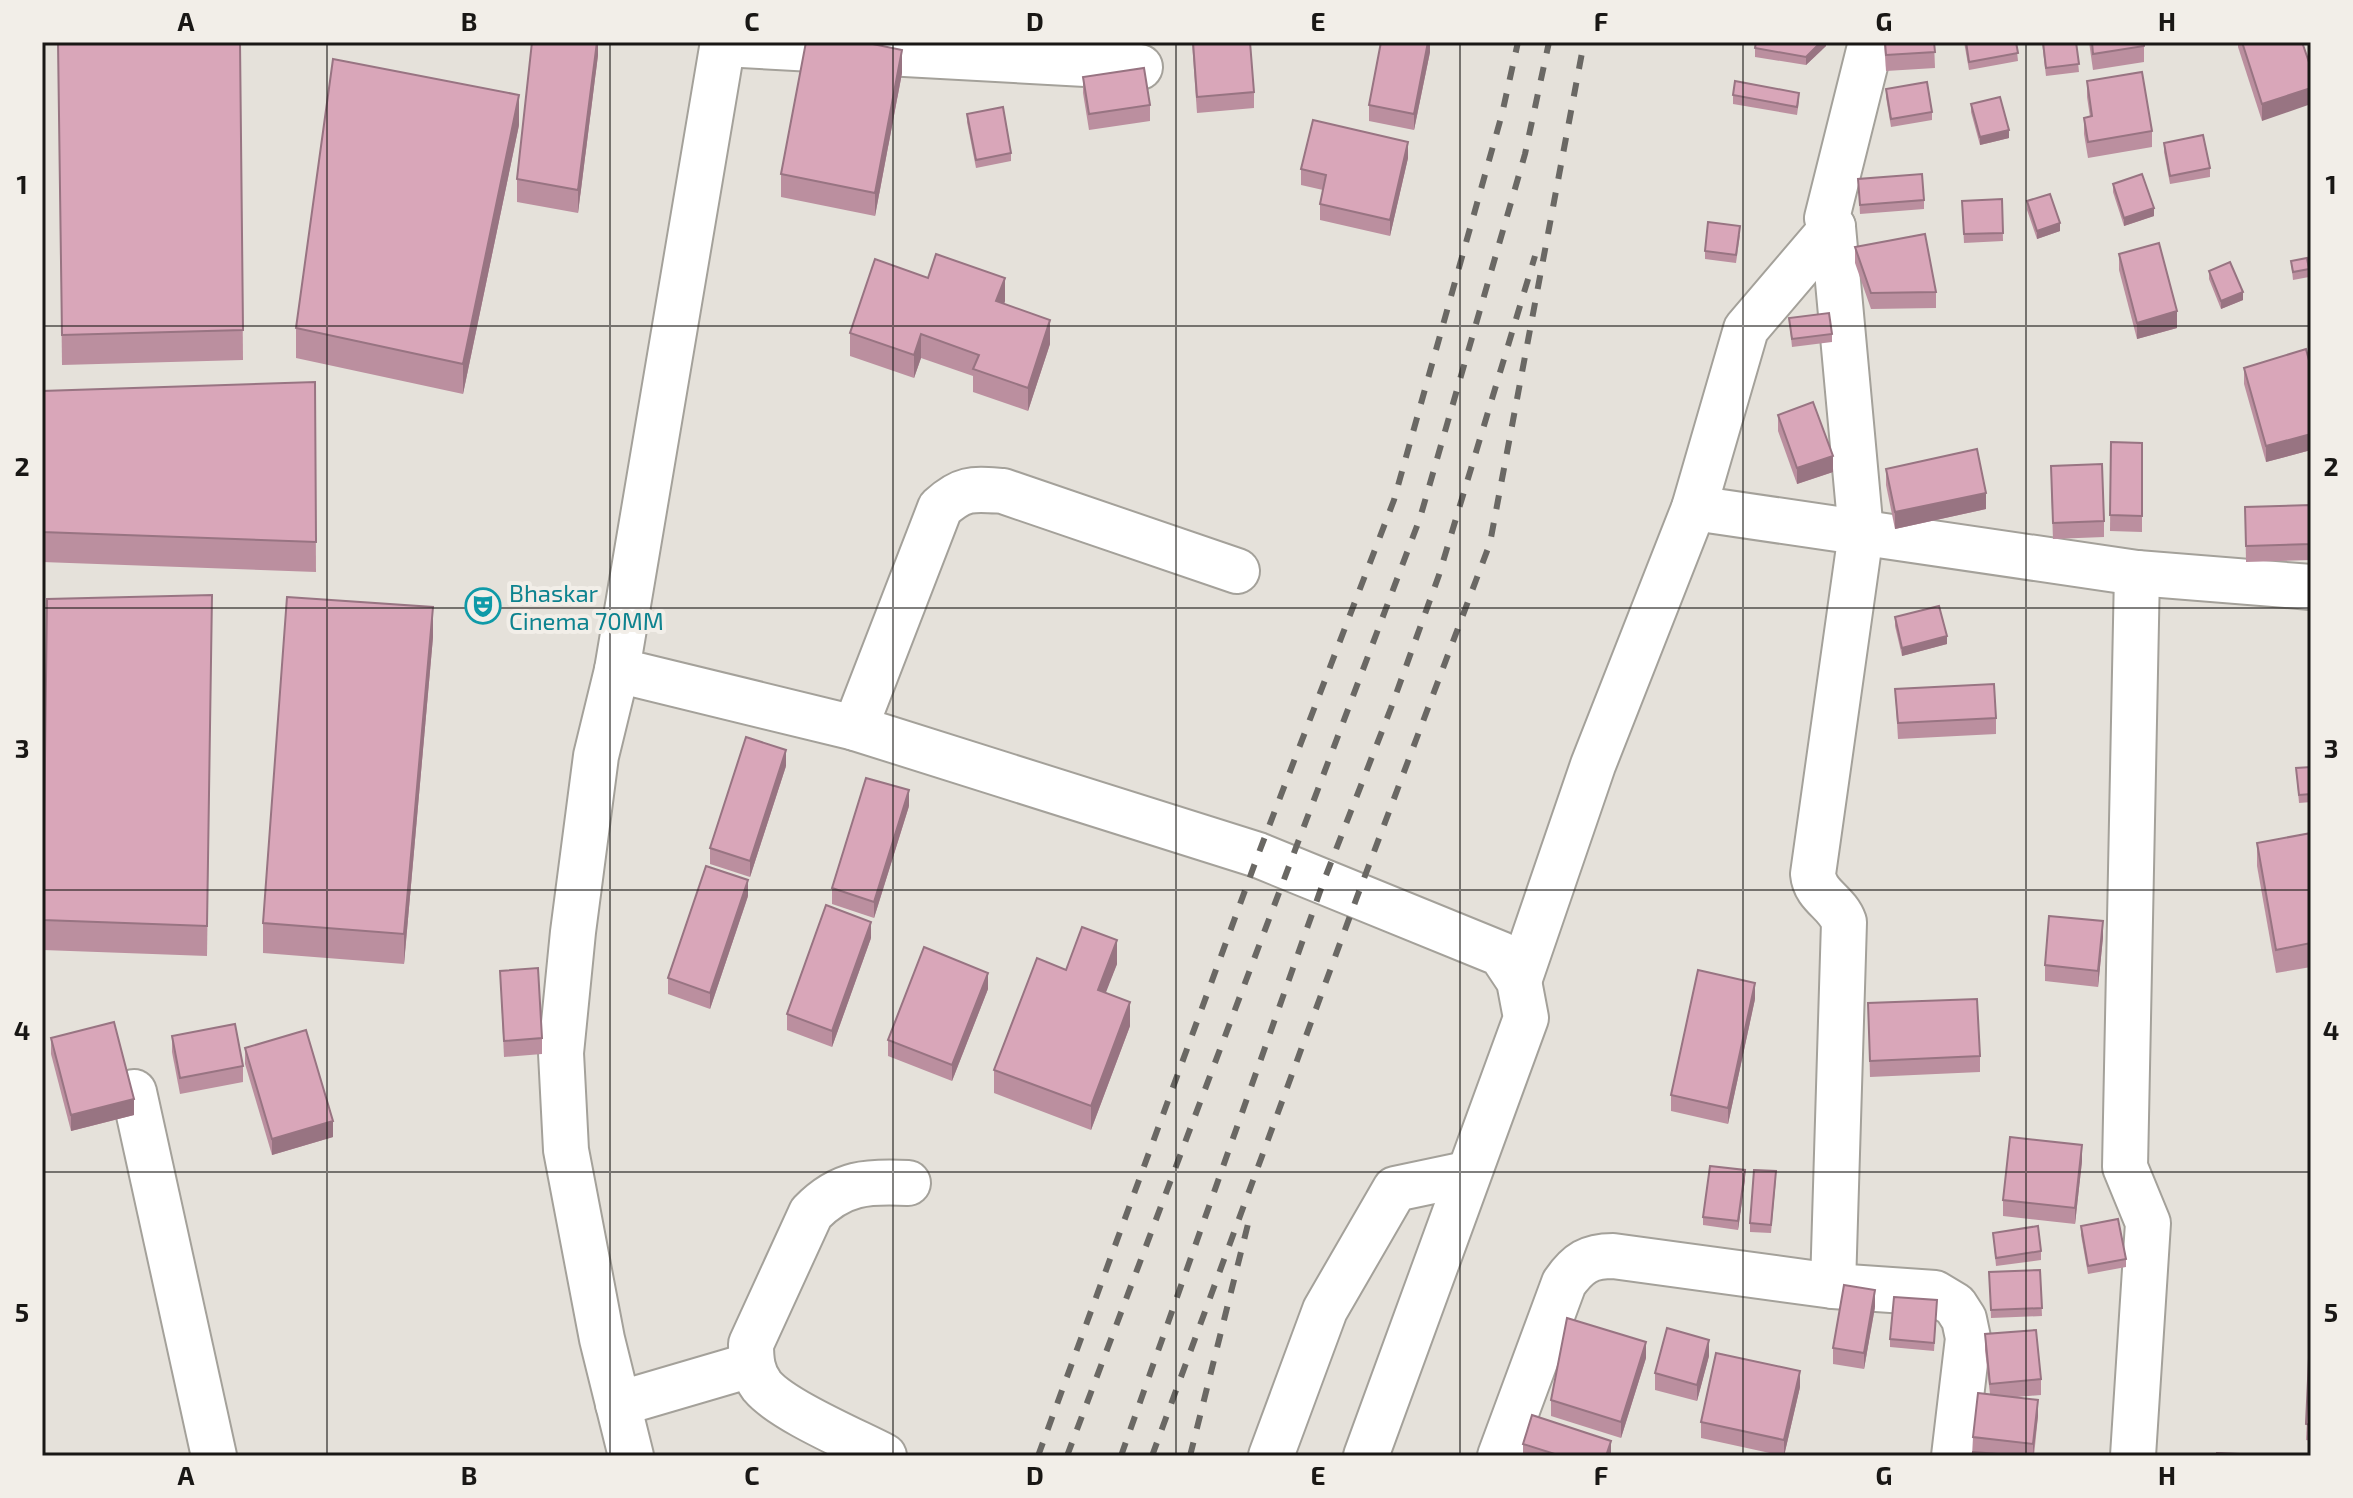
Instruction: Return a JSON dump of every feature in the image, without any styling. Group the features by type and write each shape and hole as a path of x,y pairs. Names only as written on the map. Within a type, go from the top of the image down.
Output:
{"street":[{"path":"1833,1286 1844,922 1836,905 1814,885 1813,874 1861,533 1833,227 1827,218 1871,42"},
{"path":"631,1456 593,1295 566,1150 561,1053 596,756 617,670 723,43 1140,67"},
{"path":"1519,981 1593,765 1694,508 1746,329 1833,227"},
{"path":"855,728 940,508 957,493 979,489 1003,491 1237,571"},
{"path":"1694,508 2137,573 2311,587"},
{"path":"2133,1456 2148,1223 2125,1167 2137,573"},
{"path":"617,670 855,728 1258,855 1501,954 1519,981 1526,1018 1466,1174 1366,1456"},
{"path":"134,1092 214,1456"},
{"path":"1271,1456 1325,1310 1395,1189 1466,1174"},
{"path":"884,1456 781,1403 762,1385 751,1365 751,1344 811,1213 826,1197 848,1187 875,1181 908,1183"},
{"path":"1500,1456 1564,1283 1574,1268 1597,1256 1833,1286 1935,1293 1955,1305 1964,1319 1968,1338 1954,1456"},
{"path":"618,1404 751,1365"}],"building":[{"path":"58,42 240,42 243,330 62,335"},
{"path":"532,42 597,42 578,190 517,179"},
{"path":"806,42 863,42 902,50 875,193 781,174"},
{"path":"1193,42 1250,42 1254,92 1197,97"},
{"path":"1381,42 1428,42 1414,114 1369,105"},
{"path":"1756,42 1821,42 1806,57 1755,48"},
{"path":"1885,42 1934,42 1935,52 1886,55"},
{"path":"1966,42 2016,42 2018,53 1969,62"},
{"path":"2043,42 2076,42 2079,64 2046,68"},
{"path":"2092,42 2144,42 2144,46 2093,54"},
{"path":"2242,42 2302,42 2311,68 2311,88 2262,104"},
{"path":"333,59 519,95 463,364 296,328"},
{"path":"1144,68 1150,105 1089,114 1083,77"},
{"path":"2142,72 2152,131 2088,142 2084,118 2092,116 2087,81"},
{"path":"1735,81 1799,93 1797,107 1733,95"},
{"path":"1927,82 1932,112 1891,119 1886,89"},
{"path":"2000,97 2009,130 1980,137 1971,104"},
{"path":"1003,107 1011,153 976,160 967,114"},
{"path":"1313,120 1408,142 1390,220 1320,204 1326,175 1301,169"},
{"path":"2203,135 2210,168 2170,176 2164,143"},
{"path":"1922,174 1924,200 1860,205 1858,179"},
{"path":"2142,174 2154,208 2124,218 2113,184"},
{"path":"2050,194 2060,223 2037,231 2027,201"},
{"path":"2002,199 2003,233 1964,234 1962,201"},
{"path":"1708,222 1740,226 1736,255 1705,251"},
{"path":"1925,234 1936,292 1871,293 1855,247"},
{"path":"2159,243 2177,311 2137,323 2119,254"},
{"path":"936,254 1005,278 996,301 1050,320 1028,388 973,369 979,355 921,334 914,355 850,333 875,259 928,278"},
{"path":"2307,258 2309,269 2293,272 2291,261"},
{"path":"2230,262 2243,292 2221,301 2209,271"},
{"path":"1829,313 1832,334 1792,339 1789,318"},
{"path":"2306,349 2311,368 2311,434 2266,446 2244,368"},
{"path":"315,382 316,542 42,532 42,391"},
{"path":"1813,402 1833,456 1797,468 1778,415"},
{"path":"2111,442 2142,443 2142,516 2110,515"},
{"path":"1977,449 1986,493 1895,512 1886,469"},
{"path":"2102,464 2104,521 2053,523 2051,466"},
{"path":"2311,505 2311,544 2246,546 2245,507"},
{"path":"212,595 207,926 43,920 47,599"},
{"path":"287,597 433,607 404,934 263,923"},
{"path":"1939,606 1947,636 1902,648 1895,617"},
{"path":"1994,684 1996,718 1898,723 1895,689"},
{"path":"746,737 786,750 750,861 710,848"},
{"path":"2311,767 2311,794 2299,795 2296,768"},
{"path":"866,778 909,790 874,902 832,888"},
{"path":"2311,833 2311,943 2276,950 2257,843"},
{"path":"706,866 748,880 710,993 668,978"},
{"path":"826,905 871,922 832,1031 787,1014"},
{"path":"2049,916 2103,921 2098,971 2045,965"},
{"path":"1082,927 1117,940 1098,990 1130,1002 1091,1106 994,1070 1037,958 1066,970"},
{"path":"924,947 988,973 952,1065 888,1040"},
{"path":"538,968 542,1038 504,1041 500,971"},
{"path":"1698,970 1755,983 1728,1108 1671,1095"},
{"path":"1977,999 1980,1056 1870,1061 1868,1003"},
{"path":"114,1022 134,1099 71,1115 51,1038"},
{"path":"235,1024 243,1066 180,1078 172,1036"},
{"path":"306,1030 333,1121 272,1139 245,1048"},
{"path":"2010,1137 2082,1145 2075,1208 2003,1200"},
{"path":"1710,1166 1745,1170 1738,1221 1703,1217"},
{"path":"1754,1170 1776,1171 1771,1225 1750,1223"},
{"path":"2118,1219 2126,1259 2088,1266 2081,1226"},
{"path":"2038,1226 2041,1251 1996,1258 1993,1233"},
{"path":"2040,1270 2042,1308 1991,1310 1989,1272"},
{"path":"1844,1285 1875,1290 1864,1353 1833,1348"},
{"path":"1894,1297 1937,1300 1934,1343 1890,1339"},
{"path":"1567,1318 1646,1342 1621,1422 1551,1400"},
{"path":"1667,1328 1709,1340 1697,1385 1655,1373"},
{"path":"2036,1330 2041,1379 1990,1384 1985,1334"},
{"path":"2311,1336 2311,1425 2306,1424"},
{"path":"1716,1353 1800,1371 1784,1440 1701,1422"},
{"path":"1978,1393 2038,1400 2033,1444 1973,1437"},
{"path":"1532,1415 1611,1441 1606,1456 1561,1456 1523,1444"},
{"path":"1973,1452 2023,1456 1972,1456"},
{"path":"2217,1453 2284,1456 2217,1456"}],"railway":[{"path":"1038,1456 1258,855 1394,500 1502,114 1518,42"},
{"path":"1067,1456 1420,518 1525,154 1549,42"},
{"path":"1152,1456 1490,543 1584,42"},
{"path":"1121,1456 1323,883 1439,575 1535,256"},
{"path":"1190,1456 1250,1216"}],"place":[{"name":"Bhaskar Cinema 70MM","path":"483,606"}]}
